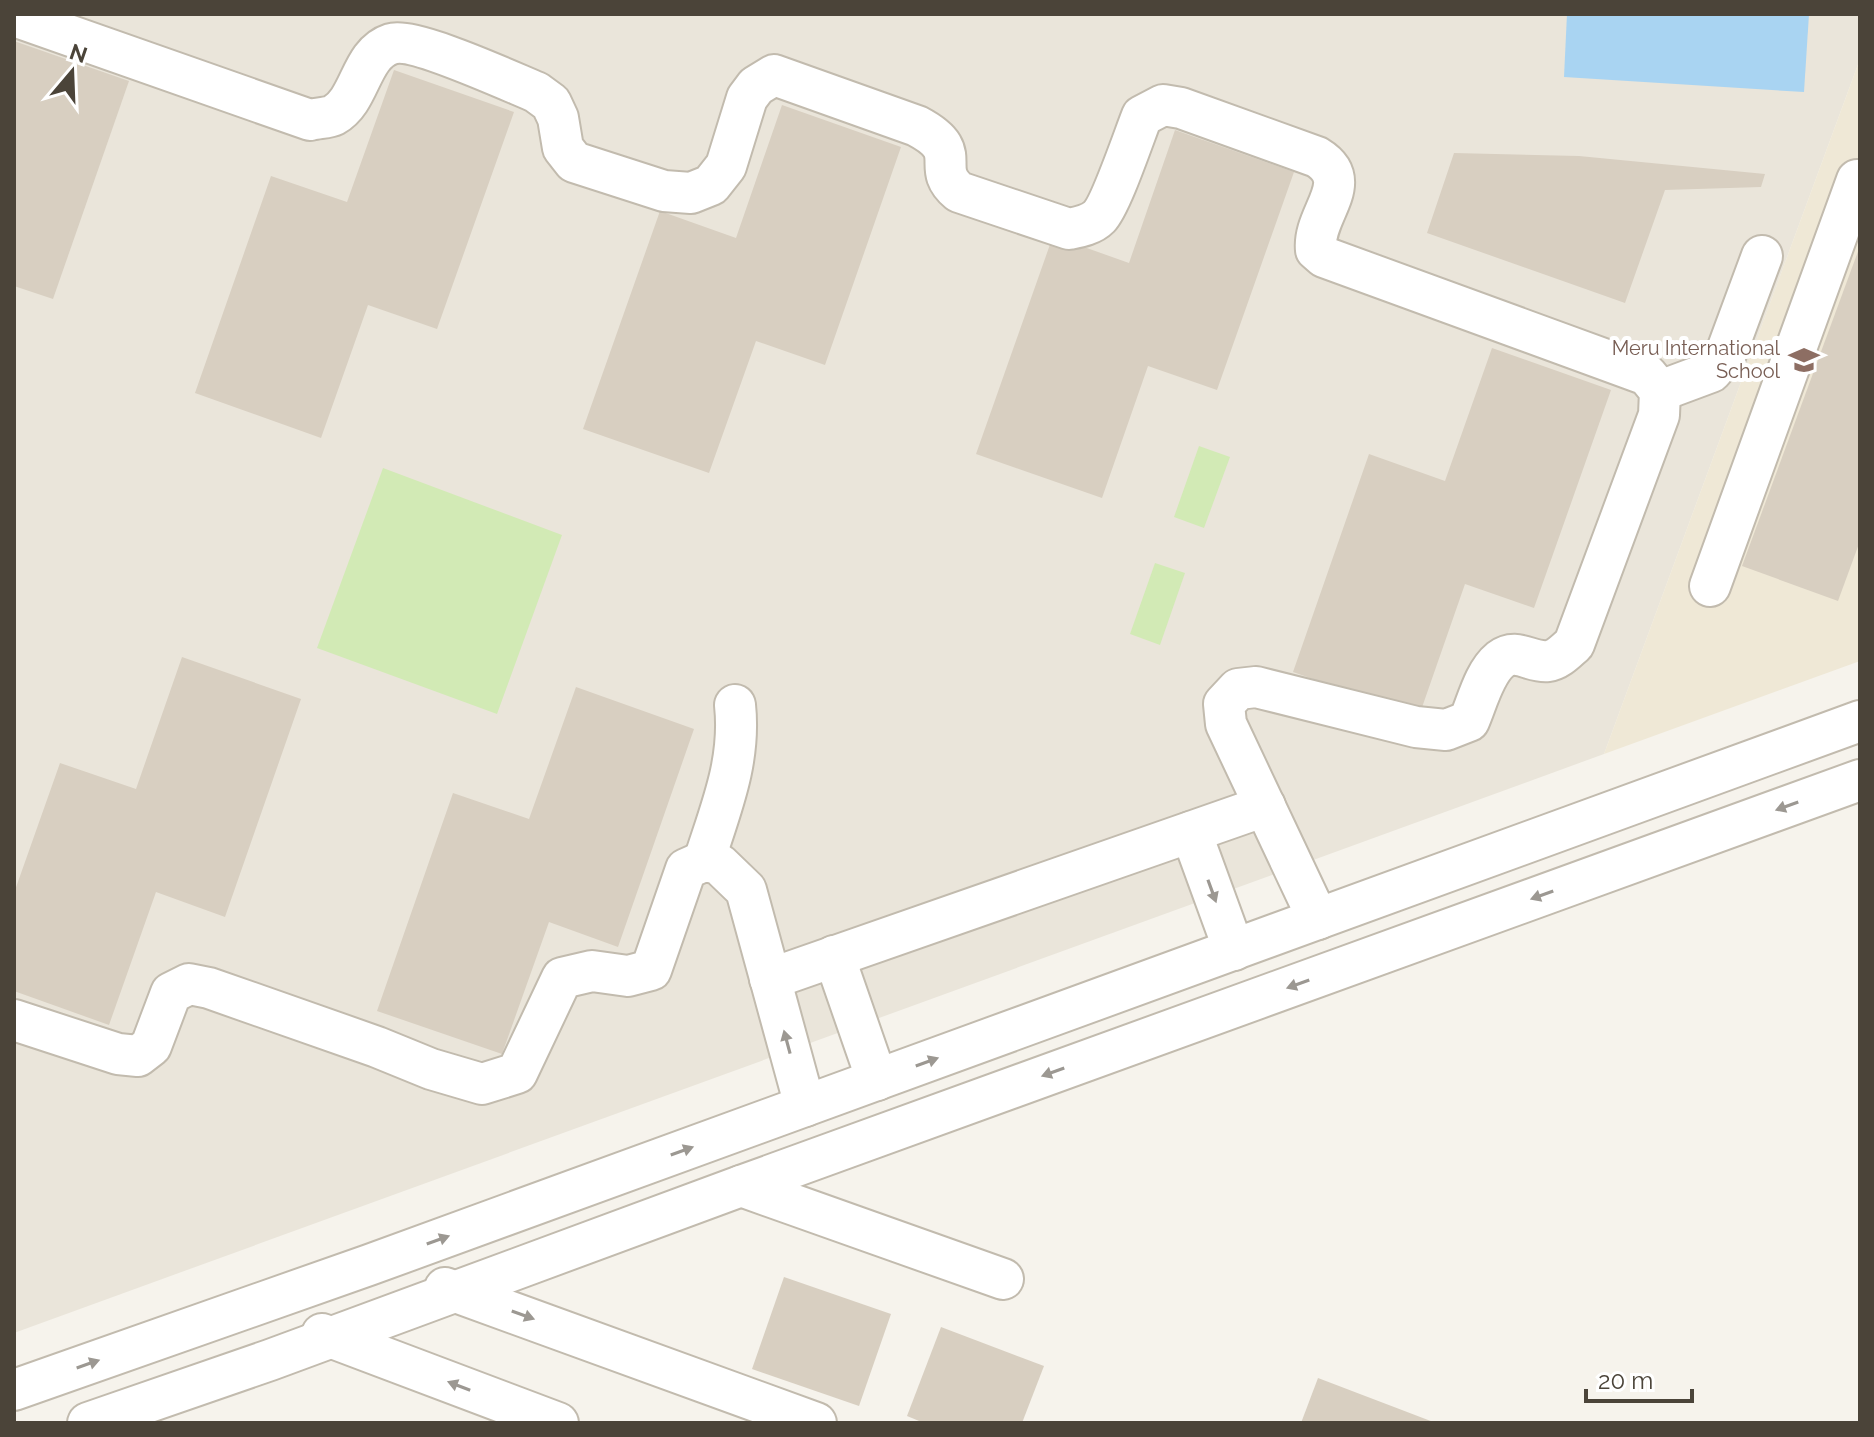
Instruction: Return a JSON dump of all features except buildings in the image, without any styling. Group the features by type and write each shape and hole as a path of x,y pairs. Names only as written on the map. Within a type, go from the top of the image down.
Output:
{"street":[{"path":"14,16 310,120 333,116 349,102 375,55 391,44 418,46 536,92 551,103 558,118 563,148 574,162 664,191 691,193 711,185 726,166 747,98 756,86 774,75 917,126 934,135 944,145 947,182 959,192 1069,229 1086,225 1099,217 1108,202 1142,116 1163,105 1181,108 1317,157 1329,165 1335,174 1334,185 1315,239 1316,250 1324,257 1647,375 1660,391 1659,415 1574,644 1562,655 1548,661 1513,654 1500,661 1491,671 1469,721 1446,730 1416,727 1256,687 1238,689 1224,704 1226,724 1318,919"},
{"path":"1710,586 1857,180 1860,180"},
{"path":"1660,391 1711,372 1725,356 1762,256"},
{"path":"704,861 734,768 735,705"},
{"path":"14,1390 251,1308 1860,721"},
{"path":"88,1423 150,1415 331,1338 1860,780"},
{"path":"770,979 1265,806"},
{"path":"1191,832 1234,950"},
{"path":"14,1020 118,1054 138,1056 151,1046 171,993 189,984 209,988 431,1069 482,1084 517,1073 562,978 592,971 628,976 651,970 686,869 704,861 719,864 746,890 805,1106"},
{"path":"834,956 877,1080"},
{"path":"741,1186 1003,1279"},
{"path":"369,1265 458,1291 816,1423"},
{"path":"251,1308 558,1423"}],"shaded area":[{"path":"14,14 1860,14 1860,59 1604,754 14,1333"},
{"name":"Meru International School","path":"1860,59 1860,661 1604,754"}],"green space":[{"path":"1199,446 1230,457 1204,528 1174,517"},
{"path":"383,468 562,535 497,714 317,648"},
{"path":"1155,563 1185,573 1160,645 1130,634"}],"water":[{"path":"1567,14 1809,14 1804,92 1564,77"}],"place":[{"name":"Meru International School","path":"1804,360"}]}
